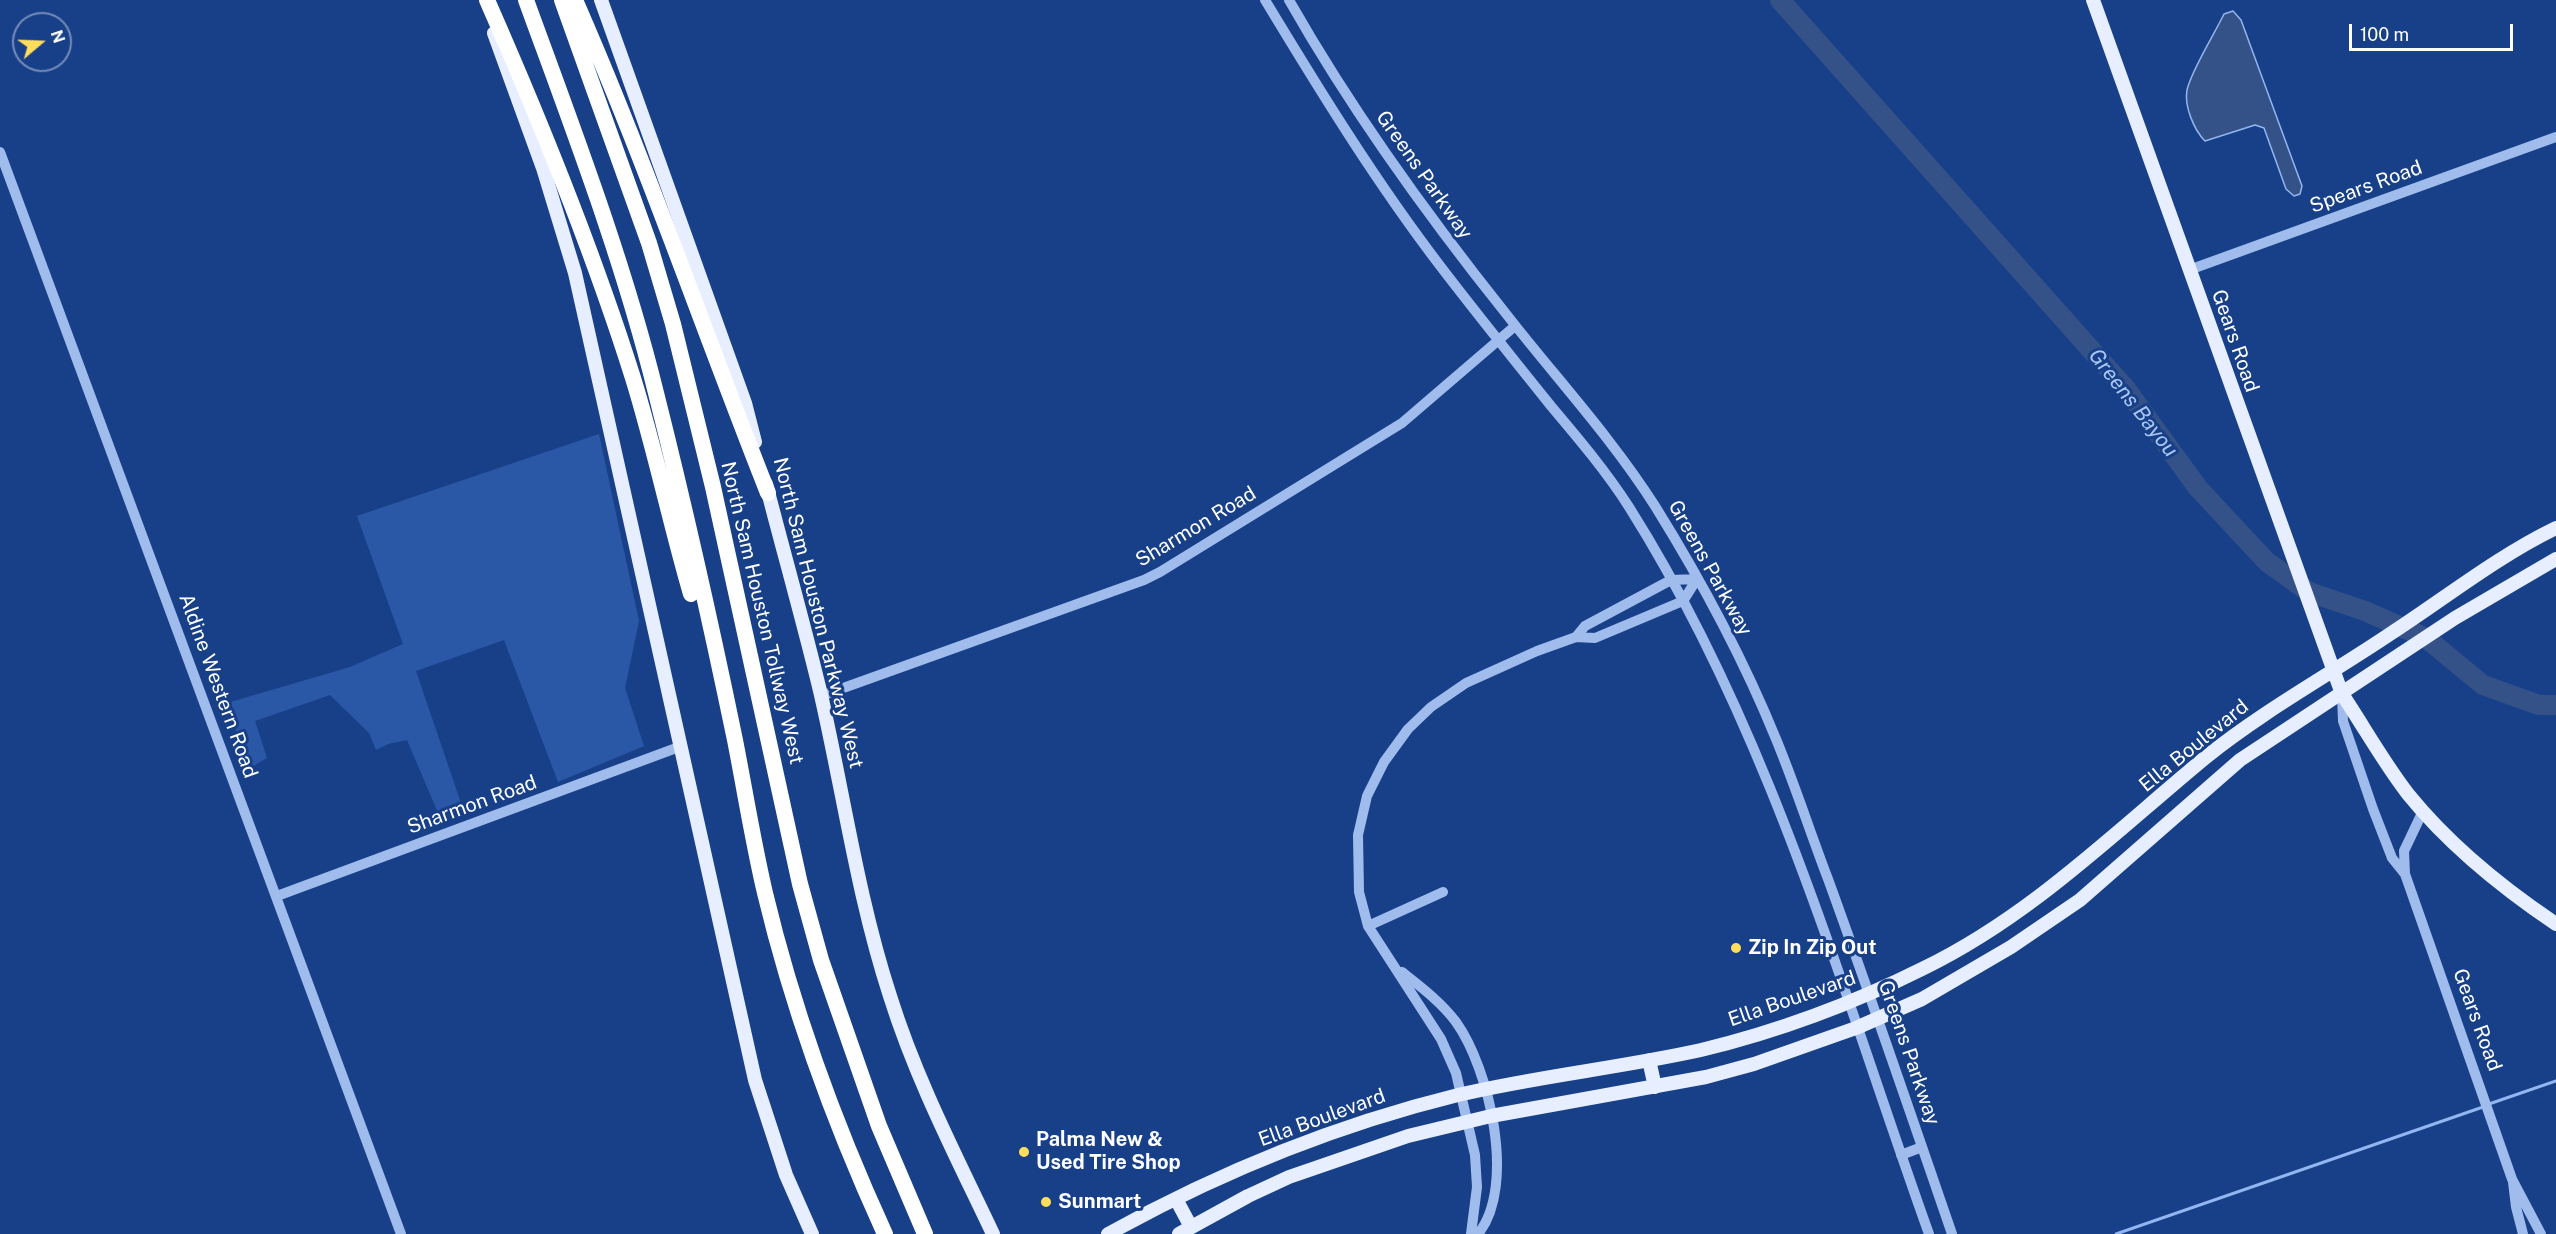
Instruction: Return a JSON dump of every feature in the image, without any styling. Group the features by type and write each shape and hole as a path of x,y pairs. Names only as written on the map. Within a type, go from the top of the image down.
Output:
{"highway":[{"path":"487,0 545,130 586,237 634,380 667,512 734,737"},
{"path":"526,0 585,163 656,390 734,737 765,892 784,963 806,1035 845,1142 885,1234"},
{"name":"North Sam Houston Tollway West","path":"562,0 649,243 673,324 713,487 800,884 845,1036 879,1126 925,1234"},
{"path":"575,0 617,97 700,320 768,493"}],"main road":[{"path":"482,0 543,168 575,273 755,1080 786,1175 812,1234"},
{"name":"North Sam Houston Parkway West","path":"601,0 745,403 821,696 860,890 889,995 926,1091 990,1230"},
{"name":"Gears Road","path":"2093,0 2342,694 2408,793 2423,810"},
{"name":"Ella Boulevard","path":"1108,1234 1176,1199 1281,1152 1395,1112 1515,1082 1648,1060 1744,1037 1847,1002 1928,967 1998,925 2114,837 2225,742 2436,603 2556,528"},
{"name":"Ella Boulevard","path":"1185,1231 1248,1196 1289,1177 1397,1139 1491,1116 1655,1088 1754,1064 1856,1028 1922,999 2011,947 2080,900 2132,857 2240,760 2455,618 2556,559"},
{"path":"2225,742 2240,760"},
{"path":"2423,810 2453,844 2490,877 2556,924"},
{"path":"2114,837 2132,857"},
{"path":"1998,925 2011,947"},
{"path":"1648,1060 1655,1088"},
{"path":"1281,1152 1289,1177"},
{"path":"1176,1199 1185,1231"},
{"path":"990,1230 1002,1234"}],"street":[{"name":"Greens Parkway","path":"1265,0 1329,106 1383,188 1498,341 1602,469 1630,508 1683,601 1746,725 1799,862 1929,1234"},
{"name":"Greens Parkway","path":"1289,0 1401,176 1445,238 1515,326 1575,395 1654,506 1697,579 1756,693 1777,742 1879,1019 1952,1234"},
{"name":"Spears Road","path":"2189,270 2556,137"},
{"name":"Aldine Western Road","path":"0,152 401,1234"},
{"name":"Sharmon Road","path":"821,696 1144,580 1402,423 1515,326"},
{"path":"1602,469 1619,455"},
{"path":"1576,637 1585,626 1671,580 1697,579"},
{"path":"1471,1234 1477,1188 1469,1121 1462,1094 1441,1039 1413,999 1397,968 1368,926 1359,892 1358,835 1367,796 1384,762 1408,729 1431,707 1466,683 1537,651 1576,637 1595,638 1683,601 1697,579"},
{"name":"Gears Road","path":"2342,694 2343,721 2373,809 2392,858 2405,874"},
{"name":"Sharmon Road","path":"277,896 679,747"},
{"name":"Gears Road","path":"2423,810 2404,851 2405,874 2512,1179 2541,1234"},
{"path":"1799,862 1819,855"},
{"path":"1368,926 1443,892"},
{"path":"1397,968 1441,1005 1456,1023 1477,1063 1486,1090 1496,1146 1494,1193 1489,1212 1478,1234"},
{"path":"1901,1155 1922,1147"},
{"name":"Gears Road","path":"2512,1179 2523,1234"}],"shaded area":[{"path":"2233,11 2241,20 2302,186 2300,194 2294,196 2286,189 2264,128 2255,125 2205,141 2197,131 2191,117 2186,96 2189,82 2224,14"},
{"path":"599,434 639,621 625,688 644,746 558,782 504,640 416,671 465,815 441,820 407,740 388,744 376,750 369,733 330,695 255,721 267,758 248,769 227,703 350,667 403,644 357,516"}],"waterway":[{"name":"Greens Bayou","path":"1780,0 2126,389 2198,488 2267,562 2309,592 2365,611 2426,638 2483,685 2539,705 2556,705"},
{"path":"2489,1104 2556,1081"},
{"path":"2116,1234 2483,1107"}],"place":[{"name":"Zip In Zip Out","path":"1736,948"},
{"name":"Palma New & Used Tire Shop","path":"1024,1152"},
{"name":"Sunmart","path":"1046,1202"}]}
